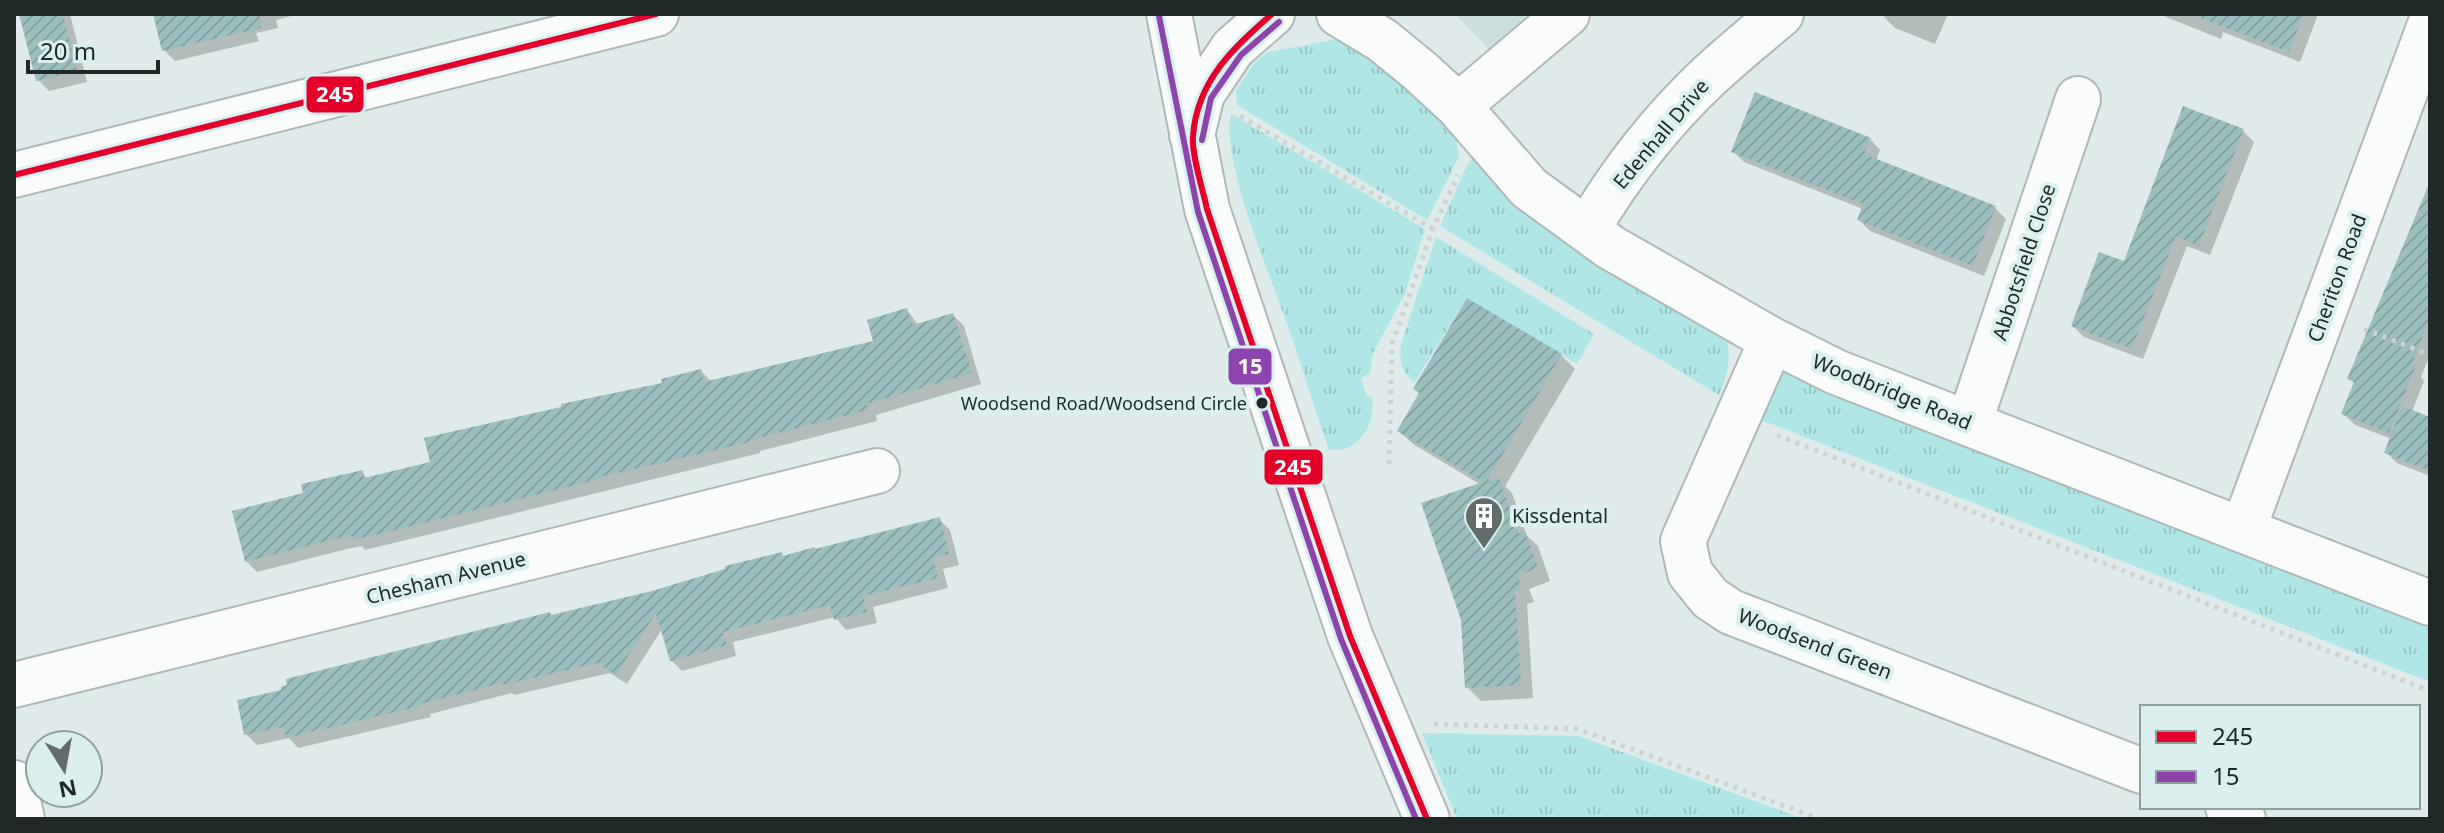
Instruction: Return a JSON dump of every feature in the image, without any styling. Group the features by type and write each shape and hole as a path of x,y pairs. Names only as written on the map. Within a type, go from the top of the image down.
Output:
{"street":[{"path":"1169,14 1207,209 1350,636 1427,819"},
{"path":"1192,138 1202,94 1233,48 1272,14"},
{"name":"Woodbridge Road","path":"1339,14 1382,40 1420,71 1468,118 1529,188 1610,247 1772,340 1836,372 2430,603"},
{"name":"Woodbridge Road","path":"1400,14 1420,71"},
{"path":"1468,118 1567,14"},
{"name":"Edenhall Drive","path":"1587,230 1632,162 1670,117 1710,75 1781,14"},
{"path":"14,175 630,17"},
{"name":"Cheriton Road","path":"2243,530 2430,25"},
{"name":"Abbotsfield Close","path":"1969,424 2078,99"},
{"name":"Woodsend Green","path":"1772,340 1683,541 1690,573 1710,598 1731,612 2140,770"},
{"name":"Chesham Avenue","path":"14,685 877,471"},
{"path":"14,783 22,819"}],"path":[{"path":"1202,94 1433,229"},
{"path":"1389,464 1392,344 1468,118"},
{"path":"2324,313 2430,355"},
{"path":"1739,420 2430,691"},
{"path":"1385,723 1578,729 1820,819"}],"shaded area":[{"path":"1455,14 1582,14 1513,74"}],"green space":[{"path":"1349,37 1380,54 1456,136 1459,156 1427,220 1237,105 1236,91 1254,63 1268,52"},
{"path":"1231,114 1425,229 1405,294 1373,353 1370,374 1361,378 1367,397 1372,396 1373,406 1364,435 1349,447 1329,450 1248,217 1233,159"},
{"path":"1474,157 1727,337 1728,367 1719,395 1440,226 1468,163"},
{"path":"1436,237 1594,334 1577,364 1467,298 1414,383 1402,366 1401,345"},
{"path":"1781,356 2430,617 2430,682 1754,417"},
{"path":"1422,733 1579,736 1804,819 1457,819"}],"building":[{"path":"19,14 63,14 77,71 36,81"},
{"path":"153,14 260,14 261,28 162,51"},
{"path":"2198,14 2304,14 2289,52 2198,17"},
{"path":"1755,92 1871,138 1864,154 1996,206 1973,266 1857,220 1863,204 1731,152"},
{"path":"2183,106 2244,129 2199,246 2176,236 2132,349 2071,326 2099,252 2124,261"},
{"path":"2429,184 2430,318 2411,366 2415,368 2389,433 2341,414 2354,382 2347,379"},
{"path":"1467,298 1562,354 1487,481 1499,477 1518,533 1525,531 1538,568 1517,575 1522,588 1515,591 1521,685 1465,688 1461,620 1421,503 1483,482 1397,431 1419,393 1413,389"},
{"path":"907,308 913,325 953,313 972,373 866,404 868,410 750,442 383,533 353,540 351,536 335,539 245,562 232,511 303,493 301,484 363,470 364,478 430,462 424,438 662,383 661,379 701,369 704,382 873,341 867,320"},
{"path":"2402,406 2430,417 2430,471 2384,453"},
{"path":"940,517 949,554 933,558 938,578 863,596 867,612 834,620 830,605 723,632 727,645 670,661 656,613 616,675 598,663 501,683 421,706 286,738 283,727 244,735 237,700 281,690 287,685 286,679 550,612 551,615 652,591 725,569 725,566 782,552 783,556 815,549"}],"transit line":[{"name":"245","path":"14,175 656,14"},
{"name":"245","path":"1272,14 1231,53 1209,82 1196,116 1193,136 1195,162 1207,209 1350,636 1427,819"},
{"name":"15","path":"1159,16 1198,212 1341,639 1416,819"},
{"name":"15","path":"1202,140 1211,98 1241,55 1279,22"}],"place":[{"name":"Woodsend Road/Woodsend Circle","path":"1262,403"},
{"name":"Kissdental","path":"1484,550"}]}
